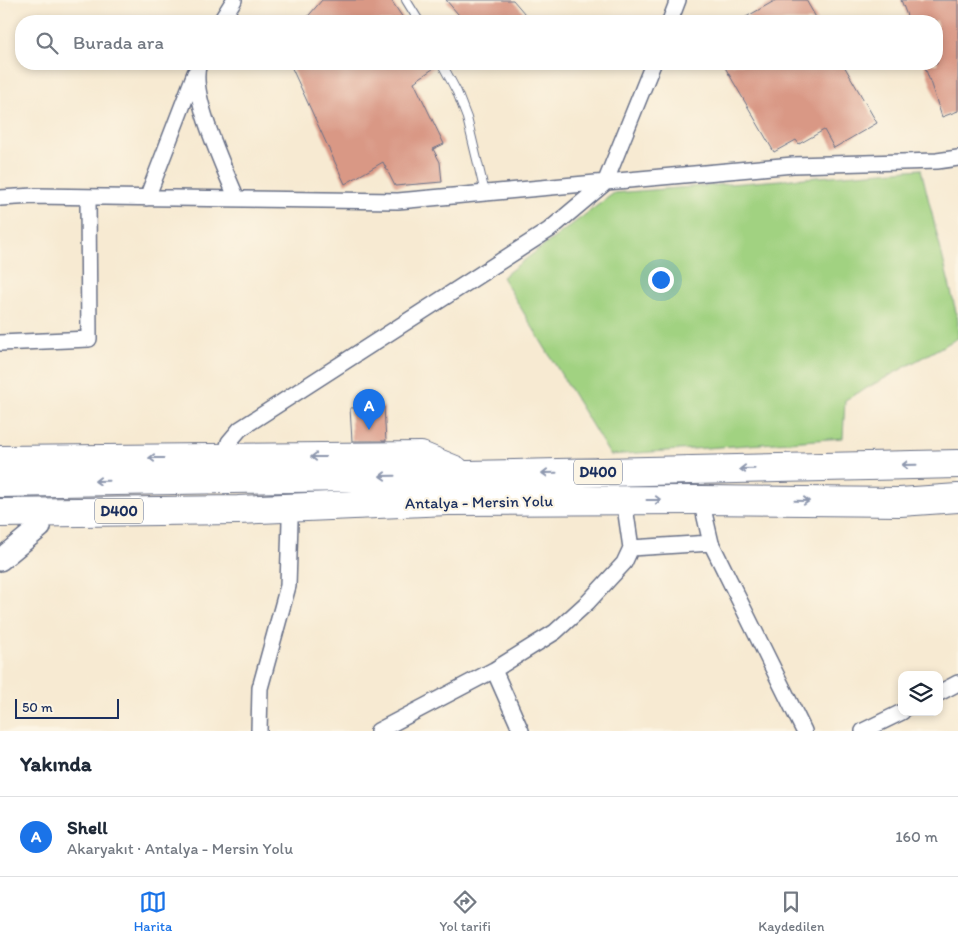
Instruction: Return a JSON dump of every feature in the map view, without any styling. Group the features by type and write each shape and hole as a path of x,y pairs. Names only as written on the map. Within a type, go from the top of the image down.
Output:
{"highway":[{"path":"0,460 231,468"},
{"name":"Antalya - Mersin Yolu","path":"0,483 231,468 468,475 958,464"},
{"name":"Antalya - Mersin Yolu","path":"0,513 238,510 448,501 701,500 900,502 958,498"},
{"path":"0,528 304,521 448,501"}],"street":[{"path":"225,15 234,0"},
{"path":"672,15 678,0"},
{"path":"148,198 196,70"},
{"path":"197,70 201,107 237,199"},
{"path":"231,468 229,442 240,429 549,230 605,183 651,70"},
{"path":"0,198 34,196 398,201 793,166 937,162 958,158"},
{"path":"0,343 89,339 88,197"},
{"path":"378,731 494,670 555,632 588,602 624,563 631,548 624,500"},
{"path":"701,500 711,543 804,731"},
{"path":"259,731 260,688 288,586 290,521"},
{"path":"0,560 40,527"},
{"path":"631,548 711,543"},
{"path":"494,670 521,731"},
{"path":"943,691 958,683"},
{"path":"862,731 898,714"}],"lane":[{"path":"406,0 415,15"},
{"path":"445,70 457,92 467,118 485,193"}],"green space":[{"path":"921,169 958,320 958,338 845,400 843,438 610,455 502,277 614,193"}],"building":[{"path":"322,0 391,0 401,15 309,15"},
{"path":"446,0 513,0 526,15 459,15"},
{"path":"776,0 806,0 815,15 750,15"},
{"path":"901,0 958,0 958,111 942,117 926,70 943,70 943,15 907,15"},
{"path":"293,70 431,70 414,82 444,144 433,149 440,162 442,182 395,186 383,162 345,184"},
{"path":"726,70 846,70 877,123 834,148 824,130 799,144 796,140 774,152"},
{"path":"384,407 386,441 352,441 350,408"}],"place":[{"name":"Shell","path":"369,430"}]}
